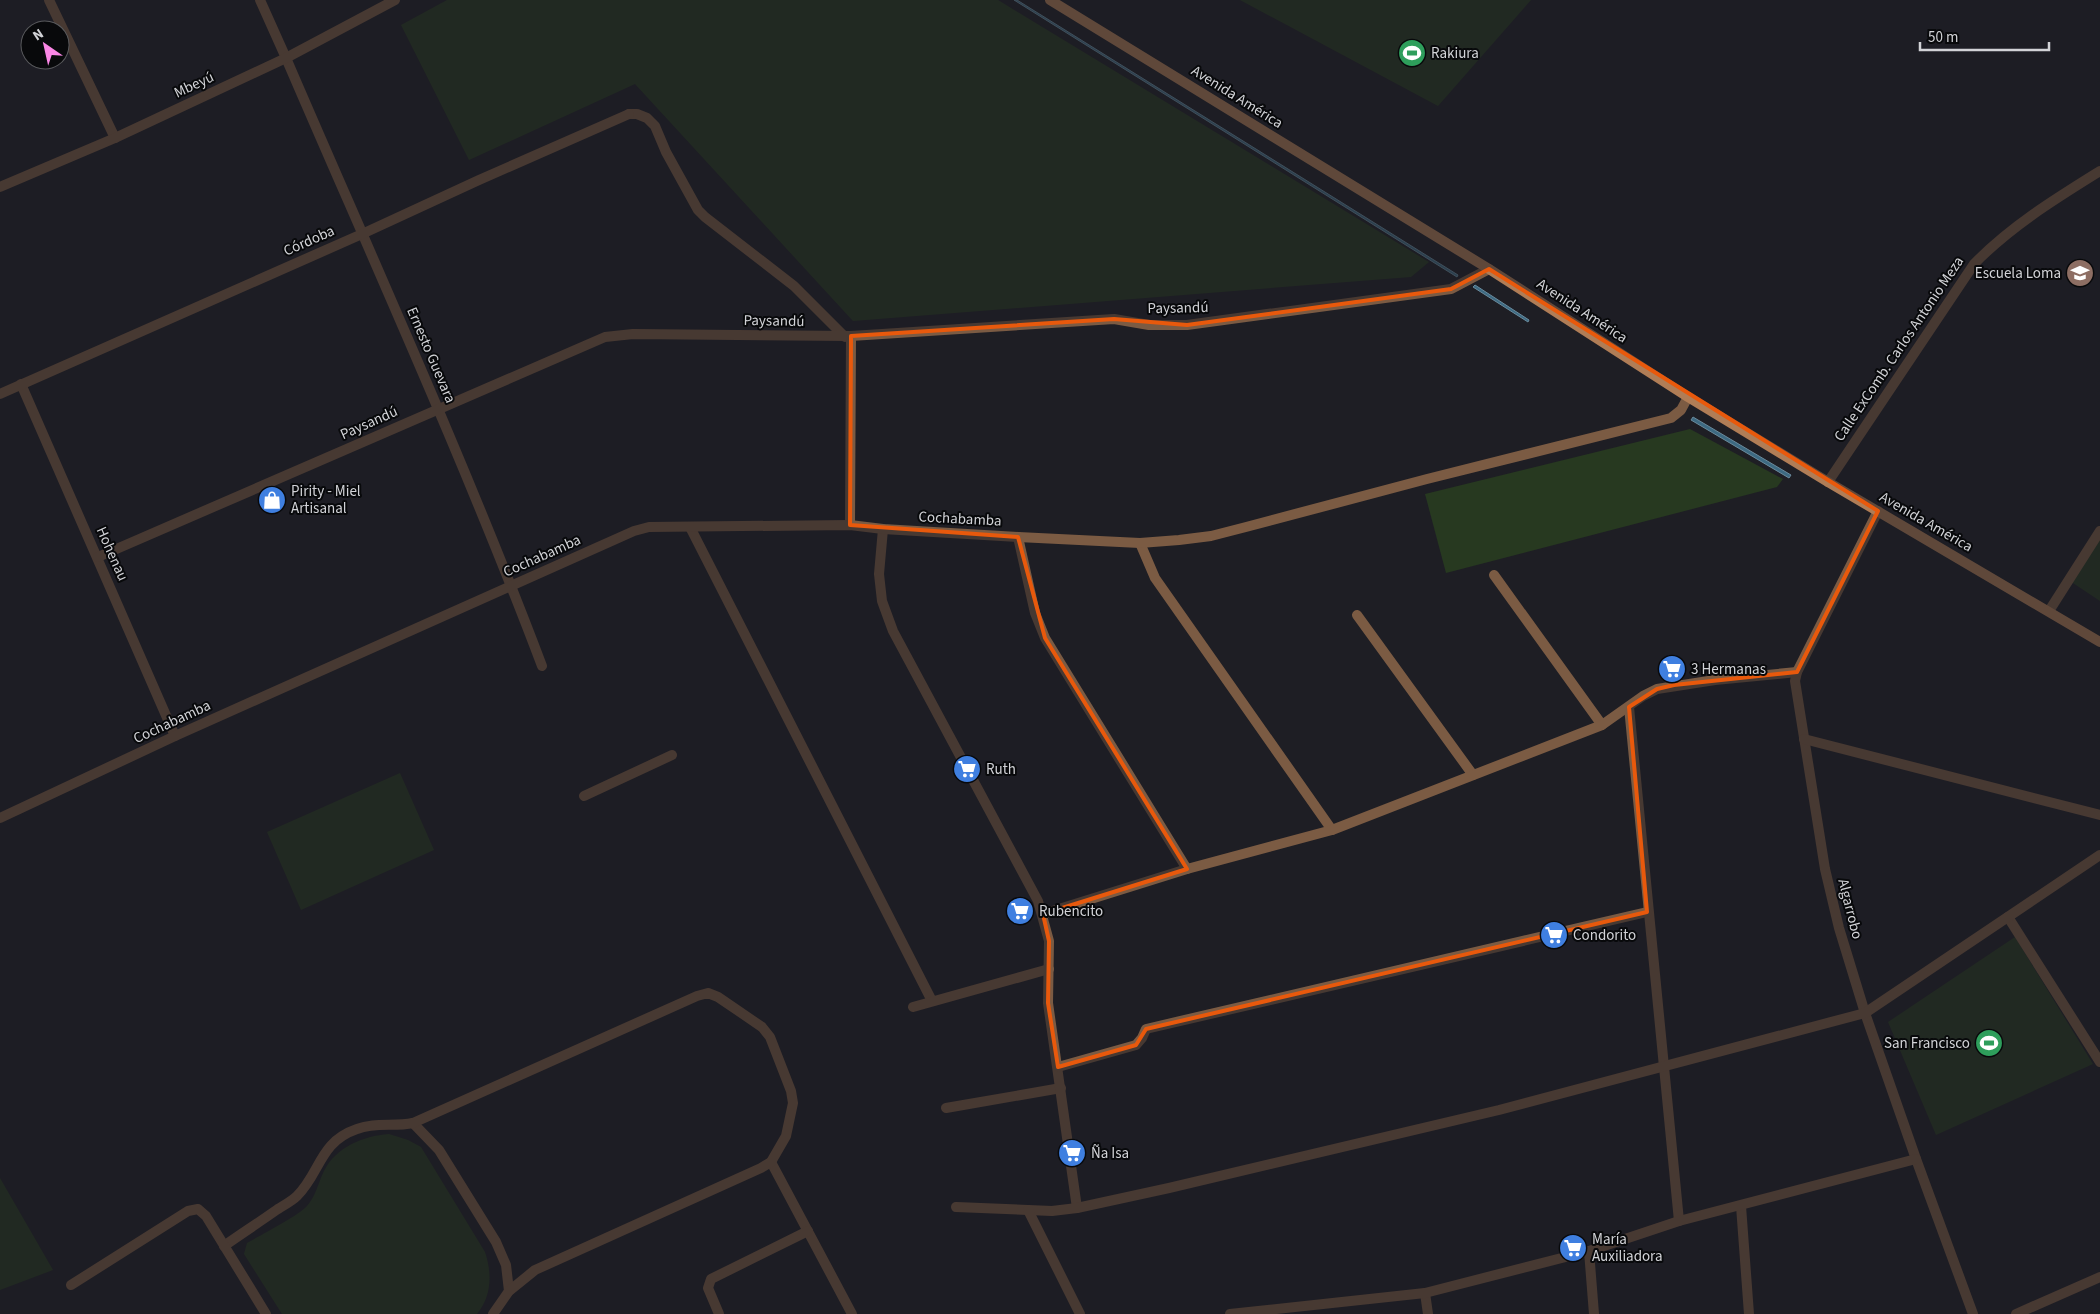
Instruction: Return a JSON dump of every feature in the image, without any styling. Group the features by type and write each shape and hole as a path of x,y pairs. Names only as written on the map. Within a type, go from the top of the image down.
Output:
{"main road":[{"name":"Avenida América","path":"1050,0 1488,269 1688,397 1828,482 2100,642"}],"street":[{"path":"49,0 115,138"},
{"name":"Ernesto Guevara","path":"260,0 438,409 511,585 542,666"},
{"name":"Mbeyú","path":"0,187 115,138 286,58 395,0"},
{"name":"Córdoba","path":"0,394 629,114 638,114 647,118 655,126 666,152 698,210 794,286 848,336"},
{"name":"Calle ExComb. Carlos Antonio Meza","path":"1828,482 1974,264 1992,246 2036,211 2100,171"},
{"name":"Paysandú","path":"98,557 605,337 633,334 848,336 1114,319 1149,325 1187,325 1451,289 1488,269"},
{"path":"848,336 850,525"},
{"name":"Hohenau","path":"21,384 98,557 174,736"},
{"name":"Cochabamba","path":"1,815 511,585 634,531 649,527 850,525 1018,538 1140,543 1212,536 1427,479 1671,418 1682,410 1688,397"},
{"name":"Algarrobo","path":"1878,511 1797,672 1795,681 1827,878 1839,928 1865,1013 1973,1314"},
{"path":"690,527 932,1001"},
{"path":"883,529 879,574 882,601 893,630 1038,901 1043,914 1049,942 1048,1003 1077,1208"},
{"path":"2050,611 2100,531"},
{"path":"1018,538 1035,612 1045,638 1187,868"},
{"path":"1140,543 1155,578 1332,830"},
{"path":"1494,575 1602,725"},
{"path":"1357,615 1472,775"},
{"path":"1043,914 1187,868 1332,830 1602,725 1657,689 1674,685 1797,672"},
{"path":"1629,707 1678,1221"},
{"path":"1804,740 2100,814"},
{"path":"584,796 672,755"},
{"path":"956,1207 1052,1211 1077,1208 1170,1188 1499,1110 1865,1013 2100,855"},
{"path":"1058,1067 1136,1046 1146,1029 1648,912"},
{"path":"2008,917 2100,1062"},
{"path":"913,1007 1049,969"},
{"path":"224,1246 296,1197 307,1183 322,1155 332,1143 355,1129 374,1124 397,1126 413,1124 697,996 708,994 718,997 762,1027 770,1038 791,1091 793,1103 786,1136 771,1162 762,1168 535,1270 509,1291 493,1314"},
{"path":"946,1108 1061,1088"},
{"path":"413,1124 439,1150 496,1242 506,1265 509,1291"},
{"path":"1230,1314 1426,1293 1589,1250 1678,1221 1916,1159"},
{"path":"771,1162 852,1314"},
{"path":"1741,1206 1749,1314"},
{"path":"71,1285 188,1211 198,1209 206,1216 266,1314"},
{"path":"1028,1210 1080,1314"},
{"path":"719,1314 708,1288 711,1279 808,1231"},
{"path":"1589,1250 1594,1314"},
{"path":"2016,1314 2100,1277"},
{"path":"1426,1293 1428,1314"}],"highlighted area":[{"path":"1489,269 1878,511 1797,672 1674,685 1657,689 1629,707 1647,912 1146,1029 1136,1045 1058,1067 1048,1003 1049,941 1043,914 1187,869 1045,638 1018,537 850,525 851,336 1114,319 1187,325 1451,289"}],"green space":[{"path":"447,0 998,0 1429,262 1411,277 853,321 635,84 469,160 401,25"},
{"name":"Rakiura","path":"1240,0 1531,0 1438,106"},
{"path":"1690,429 1783,479 1777,487 1446,573 1425,494"},
{"path":"2100,536 2100,601 2070,581"},
{"path":"400,773 434,850 301,910 267,832"},
{"name":"San Francisco","path":"2015,937 2093,1064 1936,1135 1888,1022"},
{"path":"389,1134 408,1140 421,1147 485,1252 490,1276 486,1300 482,1307 477,1314 282,1314 244,1254 247,1243 288,1220 307,1206 313,1198 329,1163 343,1149 360,1140"},
{"path":"0,1178 53,1270 0,1290"}],"water":[{"path":"1014,0 1017,0 1458,275 1457,277"},
{"path":"1475,285 1529,320 1528,322 1473,287"},
{"path":"1693,417 1791,475 1789,478 1691,420"}],"place":[{"name":"Rakiura","path":"1412,53"},
{"name":"Escuela Loma","path":"2080,273"},
{"name":"Pirity - Miel Artisanal","path":"272,500"},
{"name":"3 Hermanas","path":"1672,669"},
{"name":"Ruth","path":"967,769"},
{"name":"Rubencito","path":"1020,911"},
{"name":"Condorito","path":"1554,935"},
{"name":"San Francisco","path":"1989,1043"},
{"name":"Ña Isa","path":"1072,1153"},
{"name":"María Auxiliadora","path":"1573,1248"}]}
